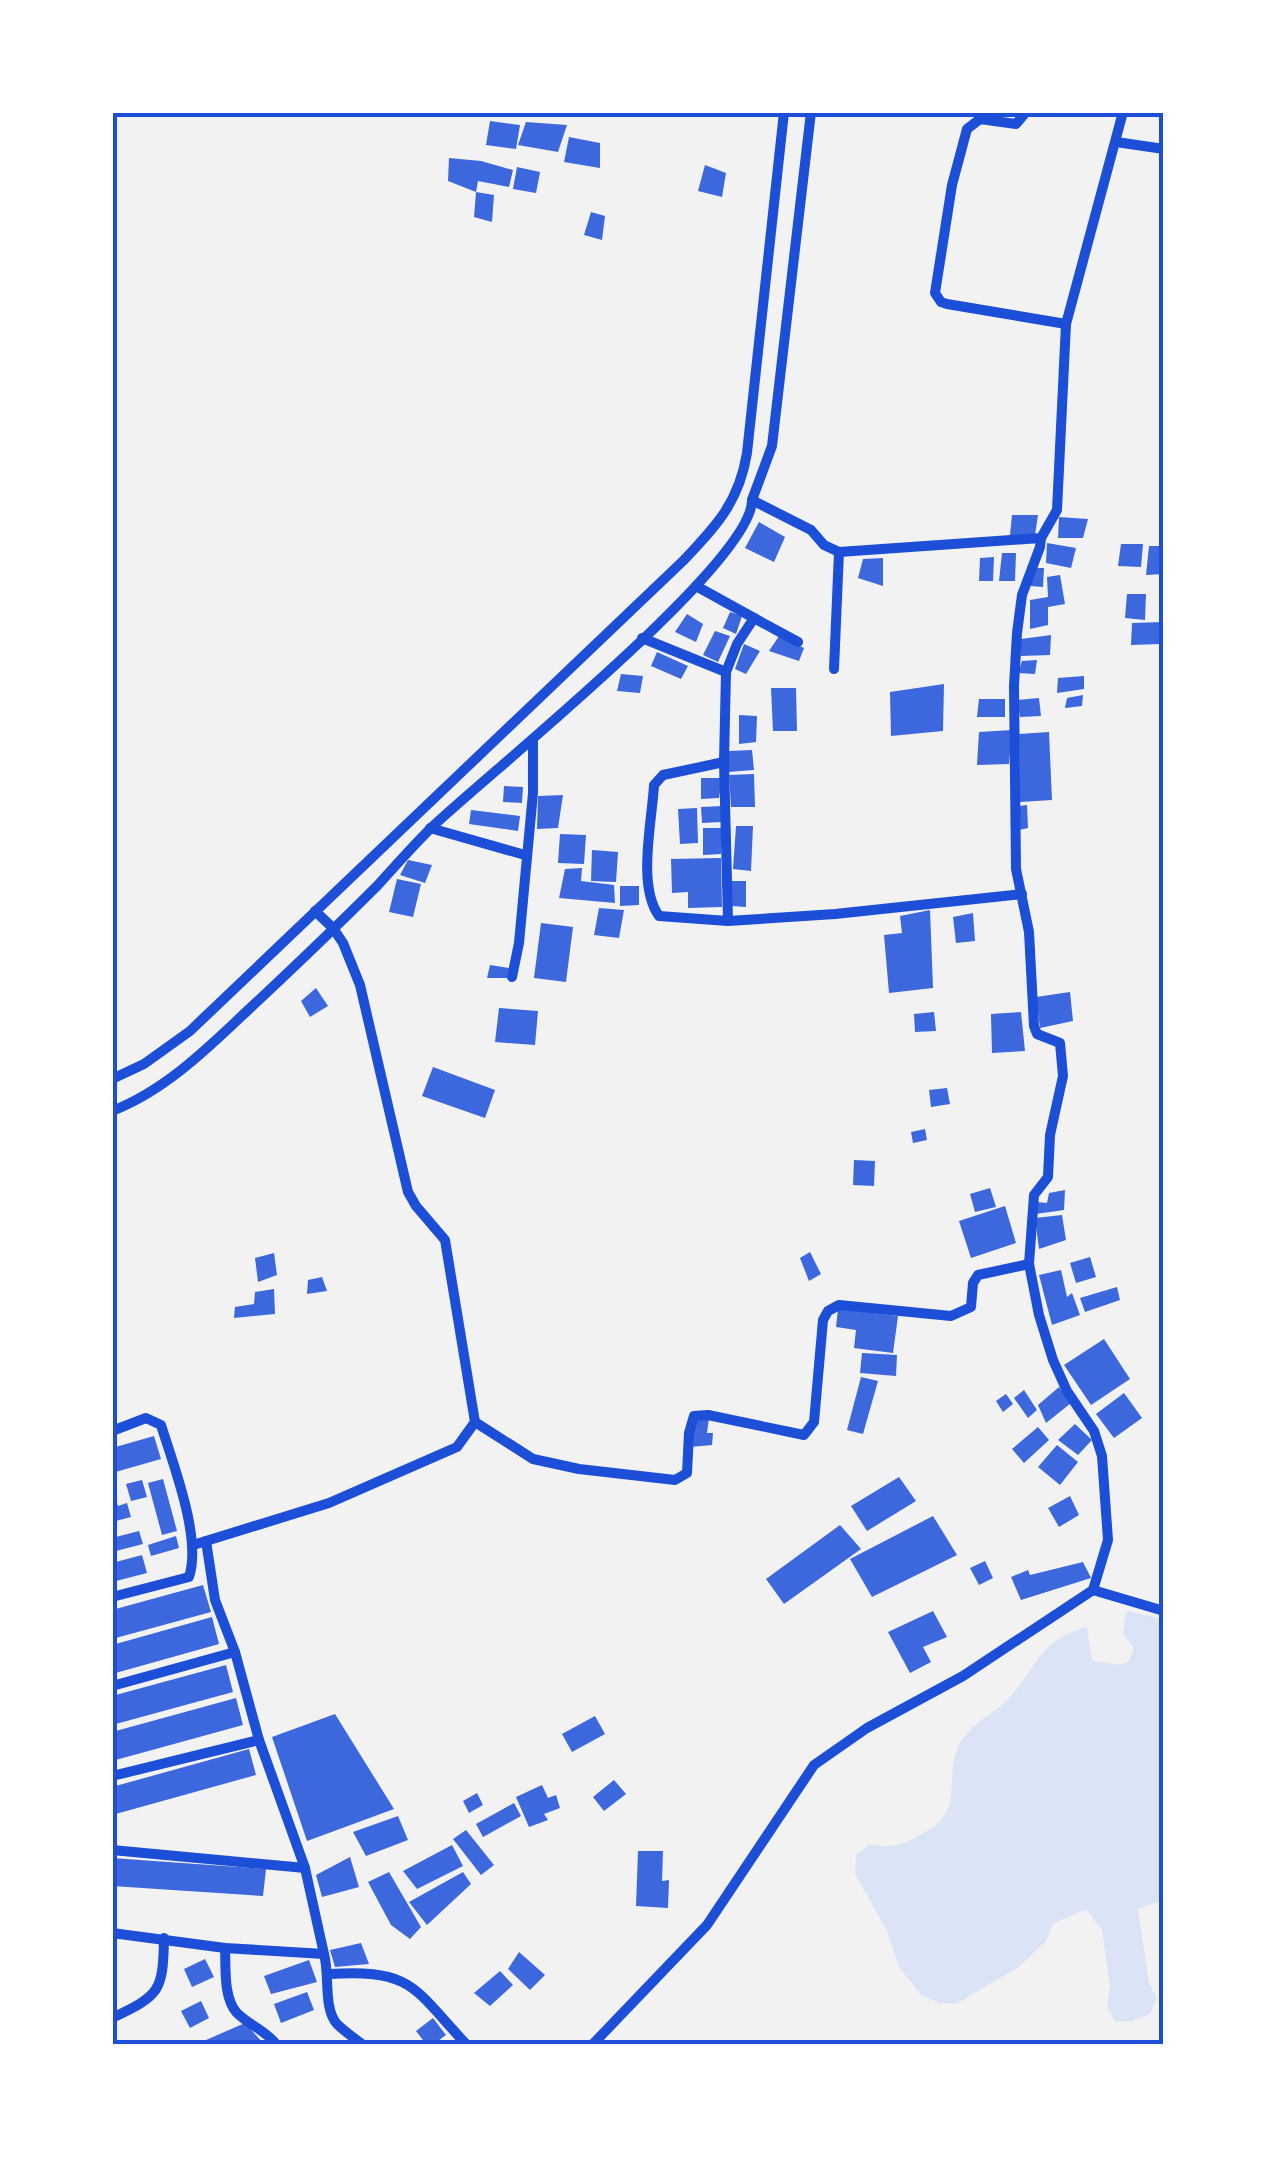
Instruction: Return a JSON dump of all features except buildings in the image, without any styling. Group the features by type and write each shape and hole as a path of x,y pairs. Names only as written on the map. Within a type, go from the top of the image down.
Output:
{"street":[{"path":"112,1111 165,1082 211,1044 430,828 533,740 696,586 742,527 752,510 772,446 784,112"},
{"path":"112,1080 144,1064 190,1031 672,572 726,513 744,472 780,255 810,112"},
{"path":"1026,112 1016,124 980,119 966,129 952,185 935,293 947,304 1066,324"},
{"path":"593,2044 708,1924 814,1765 867,1728 962,1676 1093,1590 1108,1540 1102,1456 1094,1431 1066,1392 1039,1315 1028,1264 1030,1214 1034,1195 1048,1177 1050,1135 1062,1076 1060,1043 1037,1034 1034,1026 1029,932 1016,868 1014,686 1022,595 1041,538 1058,510 1066,324 1123,112"},
{"path":"1116,142 1164,149"},
{"path":"752,500 811,530 824,546 839,552 1041,538"},
{"path":"834,669 839,552"},
{"path":"696,586 798,642"},
{"path":"728,921 726,672 754,618"},
{"path":"642,638 726,672"},
{"path":"512,977 519,943 533,793 533,740"},
{"path":"724,762 656,781 646,887 658,916 728,921 1022,894"},
{"path":"430,828 525,855"},
{"path":"193,1545 329,1503 457,1446 475,1422 444,1240 408,1192 360,985 343,943 316,912"},
{"path":"475,1422 533,1459 579,1469 675,1480 687,1473 694,1416 708,1415 804,1435 814,1422 823,1320 828,1311 839,1305 951,1316 971,1307 978,1275 1028,1264"},
{"path":"112,1597 189,1577 193,1566 193,1545 161,1425 146,1418 113,1429"},
{"path":"206,1540 214,1600 235,1652 259,1740 305,1868 330,1974 327,1999 334,2021 362,2044"},
{"path":"1093,1590 1164,1611"},
{"path":"112,1686 235,1652"},
{"path":"112,1776 259,1740"},
{"path":"112,1850 305,1868"},
{"path":"112,1934 225,1948 324,1954"},
{"path":"112,2018 150,1999 164,1976 164,1938"},
{"path":"225,1948 229,2001 238,2014 266,2032 276,2044"},
{"path":"330,1974 364,1972 410,1986 423,1993 466,2044"}],"shaded area":[{"path":"1126,1611 1163,1619 1163,1900 1138,1909 1149,1983 1157,1998 1150,2014 1115,2022 1107,2007 1110,1986 1102,1930 1086,1909 1053,1924 1046,1941 1019,1967 956,2004 939,2003 921,1995 899,1967 887,1931 855,1874 856,1855 870,1844 902,1844 935,1826 949,1805 960,1743 1005,1702 1057,1640 1087,1627 1092,1660 1119,1665 1128,1662 1134,1648 1123,1634"}]}
